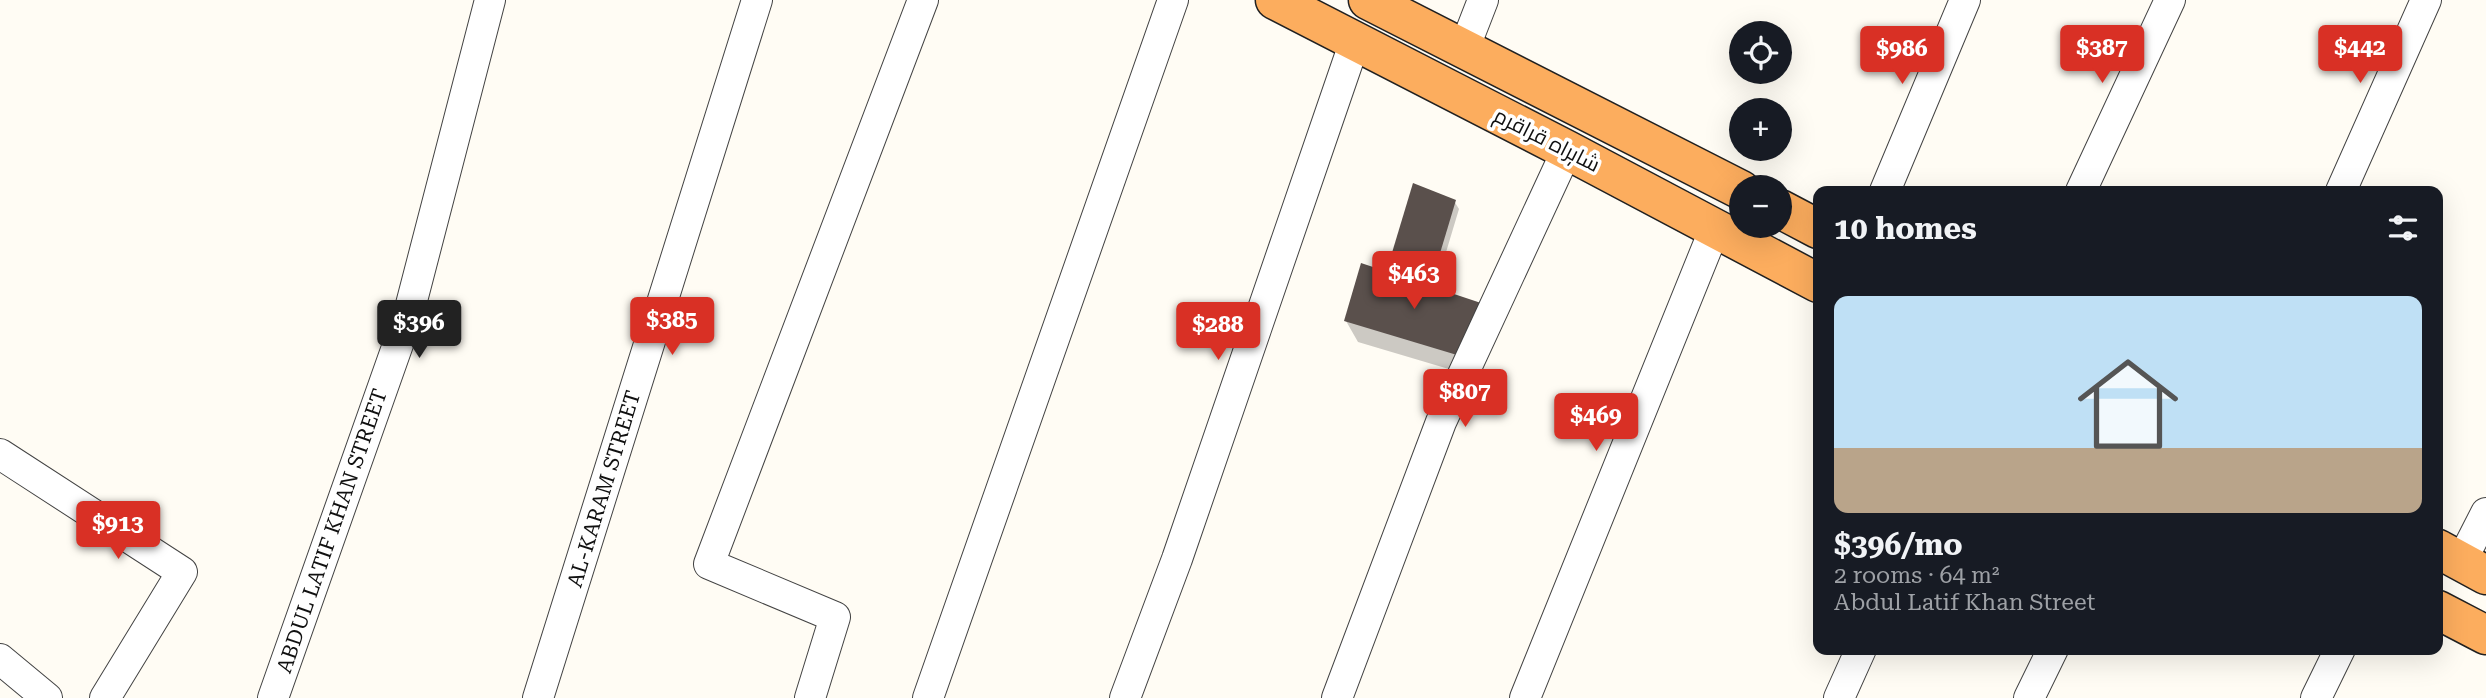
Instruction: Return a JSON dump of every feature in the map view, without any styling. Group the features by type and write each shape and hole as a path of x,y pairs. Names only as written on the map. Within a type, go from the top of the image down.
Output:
{"highway":[{"name":"شاہراہ قراقرم","path":"1275,0 1813,280"},
{"name":"شاہراہ قراقرم","path":"1374,1 1729,184"},
{"path":"1792,215 1813,226"},
{"path":"2443,613 2486,635"}],"street":[{"name":"ABDUL LATIF KHAN STREET","path":"273,698 408,316 490,0"},
{"name":"AL-KARAM STREET","path":"538,698 757,0"},
{"path":"810,698 835,617 709,564 923,0"},
{"path":"928,698 1173,0"},
{"path":"1464,49 1483,0"},
{"path":"1887,186 1965,0"},
{"path":"2083,186 2170,0"},
{"path":"2343,186 2426,0"},
{"path":"1125,698 1177,559 1355,41"},
{"path":"1337,698 1441,422 1567,150"},
{"path":"1525,698 1715,228"},
{"path":"0,454 182,572 105,698"},
{"path":"2462,562 2486,513"},
{"path":"1839,698 1858,655"},
{"path":"2029,698 2050,655"},
{"path":"2316,698 2337,655"},
{"path":"0,659 47,698"}],"building":[{"path":"1413,183 1456,200 1432,280 1388,266"},
{"path":"1361,263 1487,305 1467,358 1344,321"}]}
